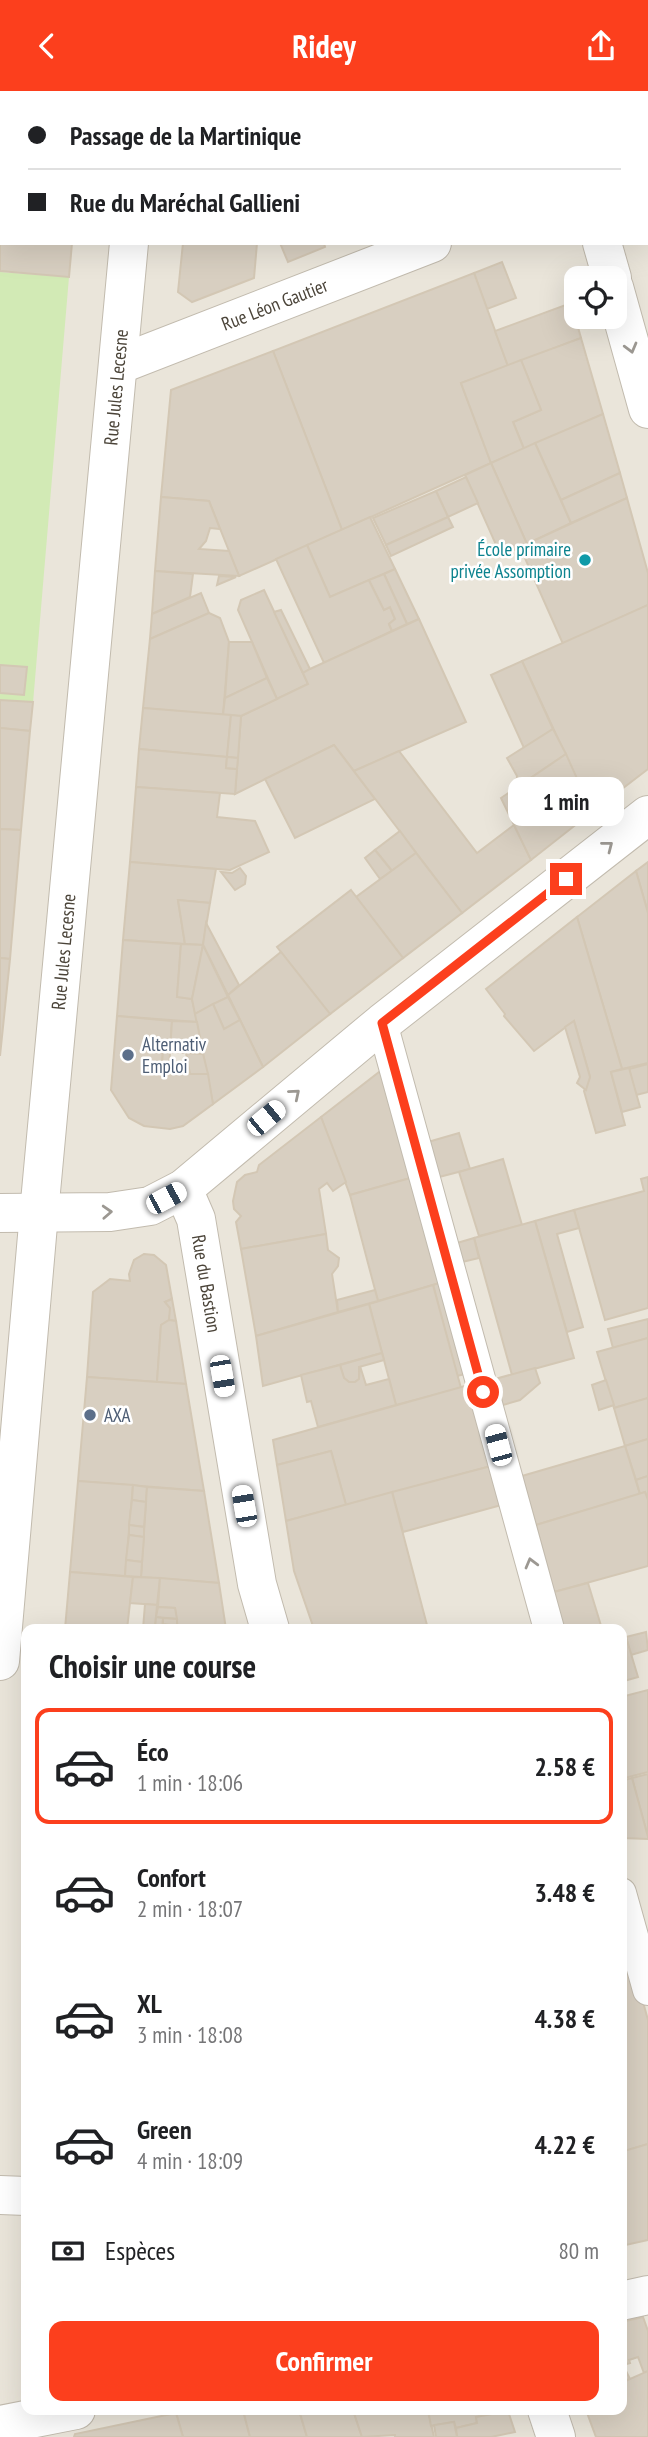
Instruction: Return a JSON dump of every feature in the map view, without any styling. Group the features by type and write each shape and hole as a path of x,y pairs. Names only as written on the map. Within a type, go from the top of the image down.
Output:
{"street":[{"name":"Rue Jules Lecesne","path":"0,1661 129,245"},
{"name":"Rue Léon Gautier","path":"118,365 427,245"},
{"path":"603,245 609,266"},
{"path":"626,329 648,409"},
{"path":"0,1213 110,1212 150,1206 183,1189 382,1023 648,815"},
{"name":"Rue du Bastion","path":"183,1189 196,1219 257,1584 269,1624"},
{"path":"0,2195 21,2196"},
{"path":"627,2300 648,2295"},
{"path":"11,2428 58,2415"},
{"path":"549,2415 556,2437"}],"lane":[{"path":"382,1023 548,1624"},
{"path":"627,1915 648,1990"}],"shaded area":[{"path":"0,245 648,245 648,2437 0,2437"}],"green space":[{"path":"0,272 69,277 33,703 0,700"}],"building":[{"path":"0,245 72,245 69,277 0,271"},
{"path":"183,245 257,245 254,278 192,302 178,292"},
{"path":"281,245 324,245 325,247 288,262"},
{"path":"502,262 516,298 487,309 474,273"},
{"path":"474,273 508,366 461,383 491,463 342,530 273,351"},
{"path":"564,306 564,329 578,329 581,338 508,366 495,331"},
{"path":"581,338 603,414 524,449 513,422 541,410 521,360"},
{"path":"273,351 342,530 239,576 209,501 161,497 171,390"},
{"path":"521,360 541,410 513,422 524,449 491,463 461,383"},
{"path":"603,414 620,473 561,500 535,443"},
{"path":"535,443 571,523 527,544 491,463"},
{"path":"491,463 527,544 501,556 465,475"},
{"path":"620,473 627,498 571,523 561,500"},
{"path":"466,477 478,503 448,517 436,491"},
{"path":"436,491 448,517 386,545 373,518"},
{"path":"161,497 209,501 220,529 210,528 206,541 199,549 229,551 239,576 155,571"},
{"name":"École primaire privée Assomption","path":"627,498 648,573 648,605 563,644 520,547"},
{"path":"370,517 395,569 330,597 307,545"},
{"path":"448,517 453,527 391,556 386,545"},
{"path":"307,545 330,597 369,580 384,610 390,607 395,619 389,624 392,631 324,663 276,559"},
{"path":"395,569 419,619 407,624 384,574"},
{"path":"155,571 193,574 190,597 152,614"},
{"path":"384,574 407,624 392,631 389,624 395,619 390,607 384,610 369,580"},
{"path":"219,576 236,577 217,585"},
{"path":"264,590 308,684 277,699 238,610 241,600"},
{"path":"201,593 209,613 150,639 152,614"},
{"path":"648,605 648,769 592,812 522,661"},
{"path":"281,610 310,669 303,673 274,612"},
{"path":"209,613 220,618 229,642 223,715 143,708 150,639"},
{"path":"419,619 466,722 354,771 334,745 235,794 241,716 308,684 303,673 310,669"},
{"path":"229,642 252,642 267,678 225,698"},
{"path":"522,661 553,729 524,748 491,675"},
{"path":"0,665 27,667 24,695 0,693"},
{"path":"267,678 277,699 241,716 223,715 225,698"},
{"path":"0,700 33,702 30,731 0,728"},
{"path":"143,708 231,715 227,757 139,749"},
{"path":"231,715 241,716 238,758 227,757"},
{"path":"0,728 30,731 21,830 0,829"},
{"path":"553,729 566,754 516,788 517,776 507,758"},
{"path":"334,745 375,799 295,838 265,779"},
{"path":"139,749 227,757 226,768 237,769 235,794 136,787"},
{"path":"399,751 477,853 514,825 531,860 462,913 354,771"},
{"path":"566,754 592,812 531,860 501,798"},
{"path":"227,757 238,758 237,769 226,768"},
{"path":"136,787 220,793 217,817 255,821 269,852 230,870 130,862"},
{"path":"0,829 21,830 10,959 0,958"},
{"path":"400,831 416,853 392,871 375,850"},
{"path":"375,850 392,871 380,879 365,858"},
{"path":"416,853 462,913 403,958 356,897"},
{"path":"130,862 216,869 210,903 178,900 185,944 123,940"},
{"path":"648,862 648,913 636,871"},
{"path":"240,868 246,876 245,884 235,890 221,872 232,873"},
{"path":"636,871 648,913 648,1063 622,1069 577,917"},
{"path":"351,890 403,958 330,1014 277,947"},
{"path":"178,900 210,903 203,945 185,944"},
{"path":"577,917 622,1069 611,1072 625,1125 596,1133 584,1091 590,1077 574,1021 534,1051 504,1016 486,989"},
{"path":"206,923 239,985 228,995 203,945"},
{"path":"123,940 181,944 177,997 192,999 197,1022 117,1016"},
{"path":"181,944 203,945 192,999 177,997"},
{"path":"203,945 228,997 195,1014 192,999"},
{"path":"281,952 330,1014 263,1067 228,995"},
{"path":"0,958 10,959 0,1056"},
{"path":"228,997 240,1020 224,1029 213,1004"},
{"path":"213,1004 224,1029 240,1020 263,1067 213,1104 195,1014"},
{"path":"117,1016 172,1021 170,1052 163,1052 161,1073 208,1074 213,1104 183,1126 170,1129 144,1126 129,1118 111,1090"},
{"path":"172,1021 197,1022 203,1054 170,1052"},
{"path":"574,1021 590,1077 586,1090 577,1083 580,1077 565,1027"},
{"path":"163,1052 170,1052 169,1073 161,1073"},
{"path":"186,1053 203,1054 208,1074 190,1074"},
{"path":"648,1064 648,1092 636,1095 629,1069"},
{"path":"629,1068 640,1107 622,1112 611,1072"},
{"path":"383,1069 414,1177 350,1195 321,1117"},
{"path":"321,1117 346,1182 333,1191 327,1183 319,1189 326,1234 241,1249 236,1222 241,1216 234,1209 233,1201 237,1182 245,1175 257,1172 259,1165"},
{"path":"459,1133 470,1169 439,1177 428,1142"},
{"path":"503,1159 522,1225 479,1236 459,1172"},
{"path":"414,1177 443,1282 378,1301 350,1195"},
{"path":"648,1177 648,1308 605,1320 574,1210 644,1191 641,1179"},
{"path":"574,1210 579,1228 557,1234 583,1327 567,1332 535,1221"},
{"path":"535,1221 574,1358 512,1375 474,1238"},
{"path":"326,1234 328,1250 339,1258 338,1266 332,1274 338,1312 256,1336 241,1249"},
{"path":"474,1238 479,1258 462,1262 457,1243"},
{"path":"144,1254 154,1255 166,1265 172,1299 165,1302 170,1308 170,1314 169,1320 161,1325 157,1382 87,1377 93,1292 110,1279 130,1281 129,1274 134,1260"},
{"path":"443,1282 469,1373 457,1376 433,1285"},
{"path":"433,1285 461,1388 396,1405 369,1304"},
{"path":"375,1290 378,1301 338,1312 337,1300"},
{"path":"172,1299 176,1321 169,1320 170,1308 165,1302"},
{"path":"369,1304 382,1353 263,1386 256,1336"},
{"path":"648,1319 648,1338 613,1348 608,1329"},
{"path":"169,1320 176,1321 186,1384 157,1382 161,1325"},
{"path":"648,1338 648,1398 614,1408 597,1352"},
{"path":"382,1353 384,1360 359,1367 359,1379 355,1382 344,1378 340,1365"},
{"path":"340,1365 344,1378 349,1382 359,1379 360,1366 366,1385 389,1379 396,1405 318,1427 311,1401 307,1402 301,1375"},
{"path":"535,1368 540,1383 520,1400 503,1405 495,1379"},
{"path":"87,1377 186,1384 204,1491 78,1481"},
{"path":"606,1380 614,1405 599,1410 592,1385"},
{"path":"472,1384 495,1465 346,1505 331,1451 277,1465 273,1440"},
{"path":"648,1398 648,1439 625,1446 614,1408"},
{"path":"648,1439 648,1476 636,1480 625,1446"},
{"path":"625,1446 640,1494 536,1525 522,1476"},
{"path":"331,1451 346,1505 286,1521 277,1465"},
{"path":"495,1465 505,1504 403,1532 392,1492"},
{"path":"648,1476 648,1500 645,1492 640,1494 636,1480"},
{"path":"78,1481 133,1485 125,1576 70,1572"},
{"path":"133,1485 147,1487 146,1502 132,1500"},
{"path":"147,1487 204,1491 219,1583 141,1577"},
{"path":"392,1492 427,1624 312,1624 294,1571 286,1521"},
{"path":"645,1492 648,1500 648,1566 554,1592 536,1525"},
{"path":"132,1500 146,1502 144,1527 129,1525"},
{"path":"129,1525 144,1527 144,1537 129,1535"},
{"path":"129,1535 144,1537 142,1562 126,1560"},
{"path":"126,1560 142,1562 141,1577 125,1576"},
{"path":"70,1572 133,1577 128,1624 65,1624"},
{"path":"133,1577 160,1578 157,1605 130,1603"},
{"path":"160,1578 219,1583 225,1624 177,1624 175,1608 158,1607"},
{"path":"588,1583 600,1624 563,1624 554,1592"},
{"path":"145,1604 157,1605 155,1624 143,1624"},
{"path":"158,1607 175,1608 177,1619 156,1617"},
{"path":"156,1617 163,1618 162,1624 155,1624"},
{"path":"163,1618 177,1619 177,1624 163,1624"},
{"path":"646,1632 648,1650 631,1655 627,1637"},
{"path":"627,1640 638,1677 627,1680"},
{"path":"648,1690 648,1772 627,1777 627,1695"},
{"path":"648,1774 648,1837 632,1778"},
{"path":"632,1778 648,1839 627,1838 627,1779"},
{"path":"627,1945 648,2020 648,2144 627,2150"},
{"path":"648,2144 648,2240 627,2245 627,2150"},
{"path":"643,2317 648,2331 648,2371 644,2373 638,2357 629,2360 630,2363 627,2364 627,2321"},
{"path":"648,2371 648,2437 596,2437 588,2415 627,2415 627,2380"},
{"path":"177,2415 244,2415 250,2437 183,2437"},
{"path":"177,2415 183,2437 74,2437 75,2434"},
{"path":"244,2415 300,2415 307,2437 250,2437"},
{"path":"300,2415 355,2415 362,2437 307,2437"},
{"path":"355,2415 429,2415 434,2437 395,2435 362,2437"},
{"path":"429,2415 487,2415 476,2417 477,2423 456,2428 454,2422 431,2426"},
{"path":"509,2415 515,2432 491,2437 457,2437 456,2428 477,2423 476,2417"},
{"path":"454,2422 457,2437 436,2437 434,2425"}],"place":[{"name":"École primaire privée Assomption","path":"585,560"},
{"name":"Alternativ Emploi","path":"128,1055"},
{"name":"AXA","path":"90,1415"}],"route":[{"path":"483,1392 382,1023 566,879"}]}
